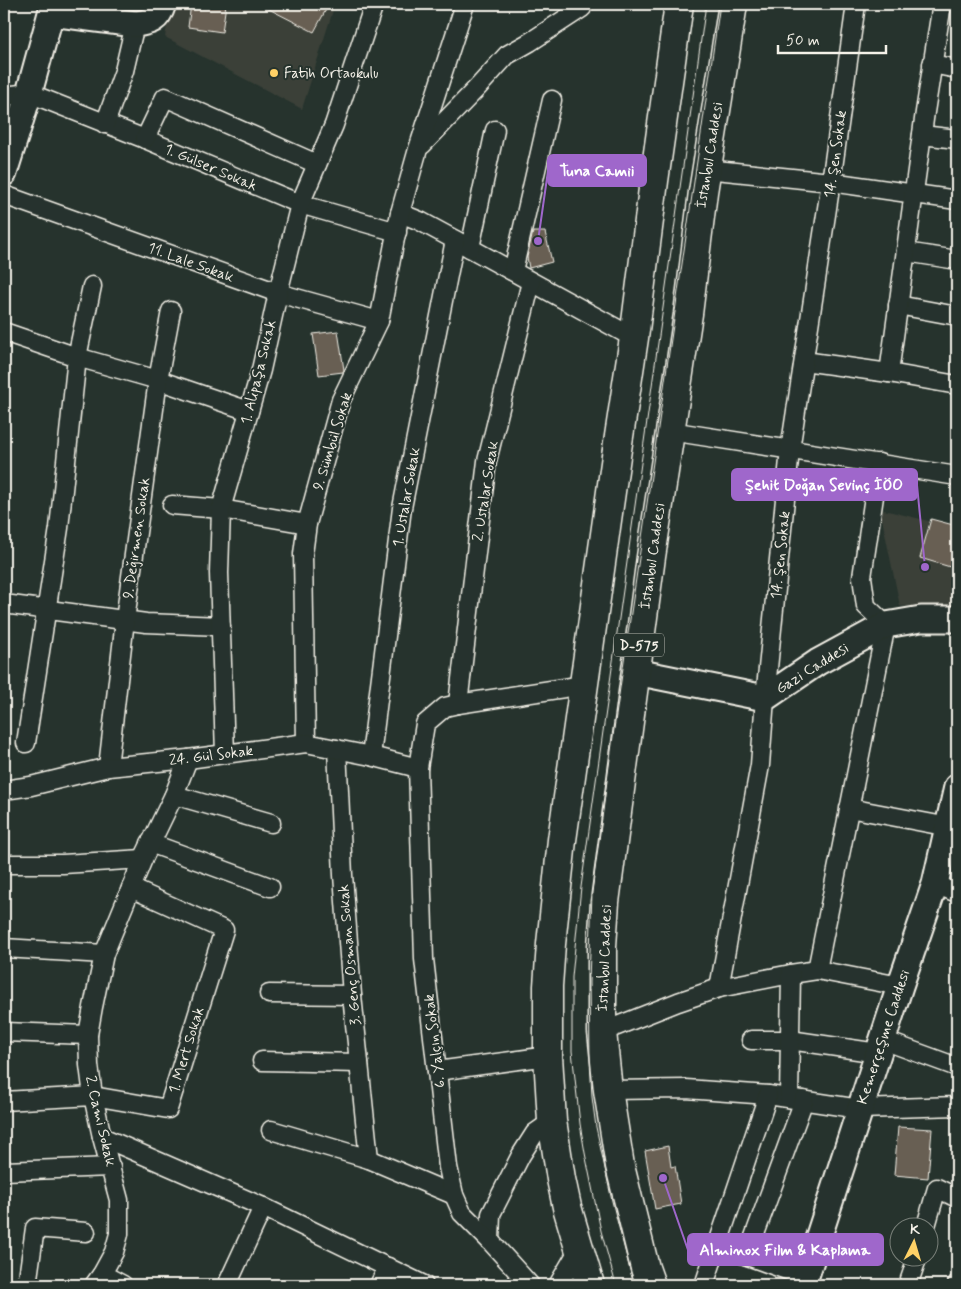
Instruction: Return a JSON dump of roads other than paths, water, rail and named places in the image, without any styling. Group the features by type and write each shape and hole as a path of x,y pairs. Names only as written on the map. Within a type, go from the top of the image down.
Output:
{"highway":[{"name":"D-575","path":"590,1285 567,1207 552,1121 548,1056 548,986 555,900 679,4"},
{"name":"İstanbul Caddesi","path":"651,1285 645,1268 620,1166 608,1090 602,1032 602,946 605,902 651,557 688,314 706,168 733,4"}],"main road":[{"path":"5,162 28,93 47,8 134,24 146,23 154,19 160,13 163,4"},
{"name":"Gazi Caddesi","path":"636,672 765,698 818,662 886,625 921,619 957,619"},
{"name":"Kemerçeşme Caddesi","path":"804,1281 900,986 946,888 949,827 957,792"}],"street":[{"name":"1. Alipaşa Sokak","path":"225,754 219,573 220,509 262,370 278,293 300,204 334,126 374,4"},
{"name":"9. Sümbül Sokak","path":"306,743 303,554 308,524 341,400 379,322 400,213 418,149 465,4"},
{"path":"418,149 506,55 530,42 582,8 583,4"},
{"name":"14. Şen Sokak","path":"720,988 760,765 790,450 856,4"},
{"path":"889,373 942,4"},
{"path":"105,124 124,71 134,24"},
{"path":"932,64 957,69"},
{"path":"4,96 28,93"},
{"name":"1. Gülser Sokak","path":"28,93 145,139 300,204 396,232"},
{"path":"145,139 165,97 317,164"},
{"path":"513,271 552,100"},
{"name":"1. Ustalar Sokak","path":"371,756 402,508 462,244 495,130"},
{"path":"922,135 957,139"},
{"path":"706,168 831,182 957,200"},
{"name":"11. Lale Sokak","path":"4,195 278,293 379,322"},
{"path":"400,213 420,221 634,338"},
{"path":"906,252 957,260"},
{"name":"2. Ustalar Sokak","path":"458,704 487,461 531,282"},
{"path":"26,743 59,528 78,357 92,286"},
{"path":"898,305 957,316"},
{"name":"9. Değirmen Sokak","path":"108,767 125,620 158,380 171,311"},
{"path":"4,332 250,411"},
{"path":"804,361 889,373 957,386"},
{"path":"670,432 957,476"},
{"path":"817,970 886,625 866,606 862,577 879,463"},
{"path":"172,505 220,509 308,524"},
{"path":"4,604 146,623 222,626"},
{"name":"6. Yalçın Sokak","path":"530,1285 462,1213 454,1195 448,1167 424,959 418,768 425,724 445,707 584,684"},
{"name":"24. Gül Sokak","path":"4,790 32,786 108,767 188,759 306,743 418,768"},
{"name":"3. Genç Osman Sokak","path":"337,749 342,875 369,1159"},
{"name":"2. Cami Sokak","path":"98,1280 114,1252 119,1234 119,1200 102,1137 88,1065 88,1034 92,1007 104,954 146,851 174,795 188,759"},
{"path":"174,795 271,823"},
{"path":"849,808 949,827"},
{"path":"4,864 63,864 146,851 270,886"},
{"name":"1. Mert Sokak","path":"4,1101 93,1096 168,1109 224,930 131,888"},
{"path":"4,948 104,954"},
{"path":"602,1032 678,1002 720,988 791,974 817,970 900,986"},
{"path":"748,1256 796,1099 790,1040 791,974"},
{"path":"270,994 352,995"},
{"path":"4,1032 88,1034"},
{"path":"751,1040 790,1040 880,1047 957,1067"},
{"path":"438,1071 548,1056"},
{"path":"262,1062 359,1062"},
{"path":"608,1090 686,1090 768,1095 860,1109 957,1106"},
{"path":"704,1285 768,1095"},
{"path":"490,1241 492,1214 520,1156 535,1133 552,1121"},
{"path":"271,1130 369,1159 454,1195"},
{"path":"102,1137 263,1207 424,1285"},
{"path":"4,1171 111,1167"},
{"path":"929,1216 937,1188 957,1198"},
{"path":"227,1285 263,1207"},
{"path":"27,1285 35,1228 86,1232"},
{"path":"717,1245 748,1256 804,1281"},
{"path":"558,1285 579,1249"},
{"path":"908,1285 915,1266"},
{"path":"379,1285 388,1267"},
{"path":"98,1280 123,1285"}],"tram line":[{"path":"616,1285 601,1231 580,1124 572,1051 572,977 581,887 706,4"},
{"path":"634,1285 612,1201 596,1127 592,1097 589,982 592,892 720,4"}],"place":[{"name":"Fatih Ortaokulu","path":"274,73"},
{"name":"Tuna Camii","path":"538,241"},
{"name":"Şehit Doğan Sevinç İÖO","path":"925,567"},
{"name":"Alminox Film & Kaplama","path":"663,1178"}]}
